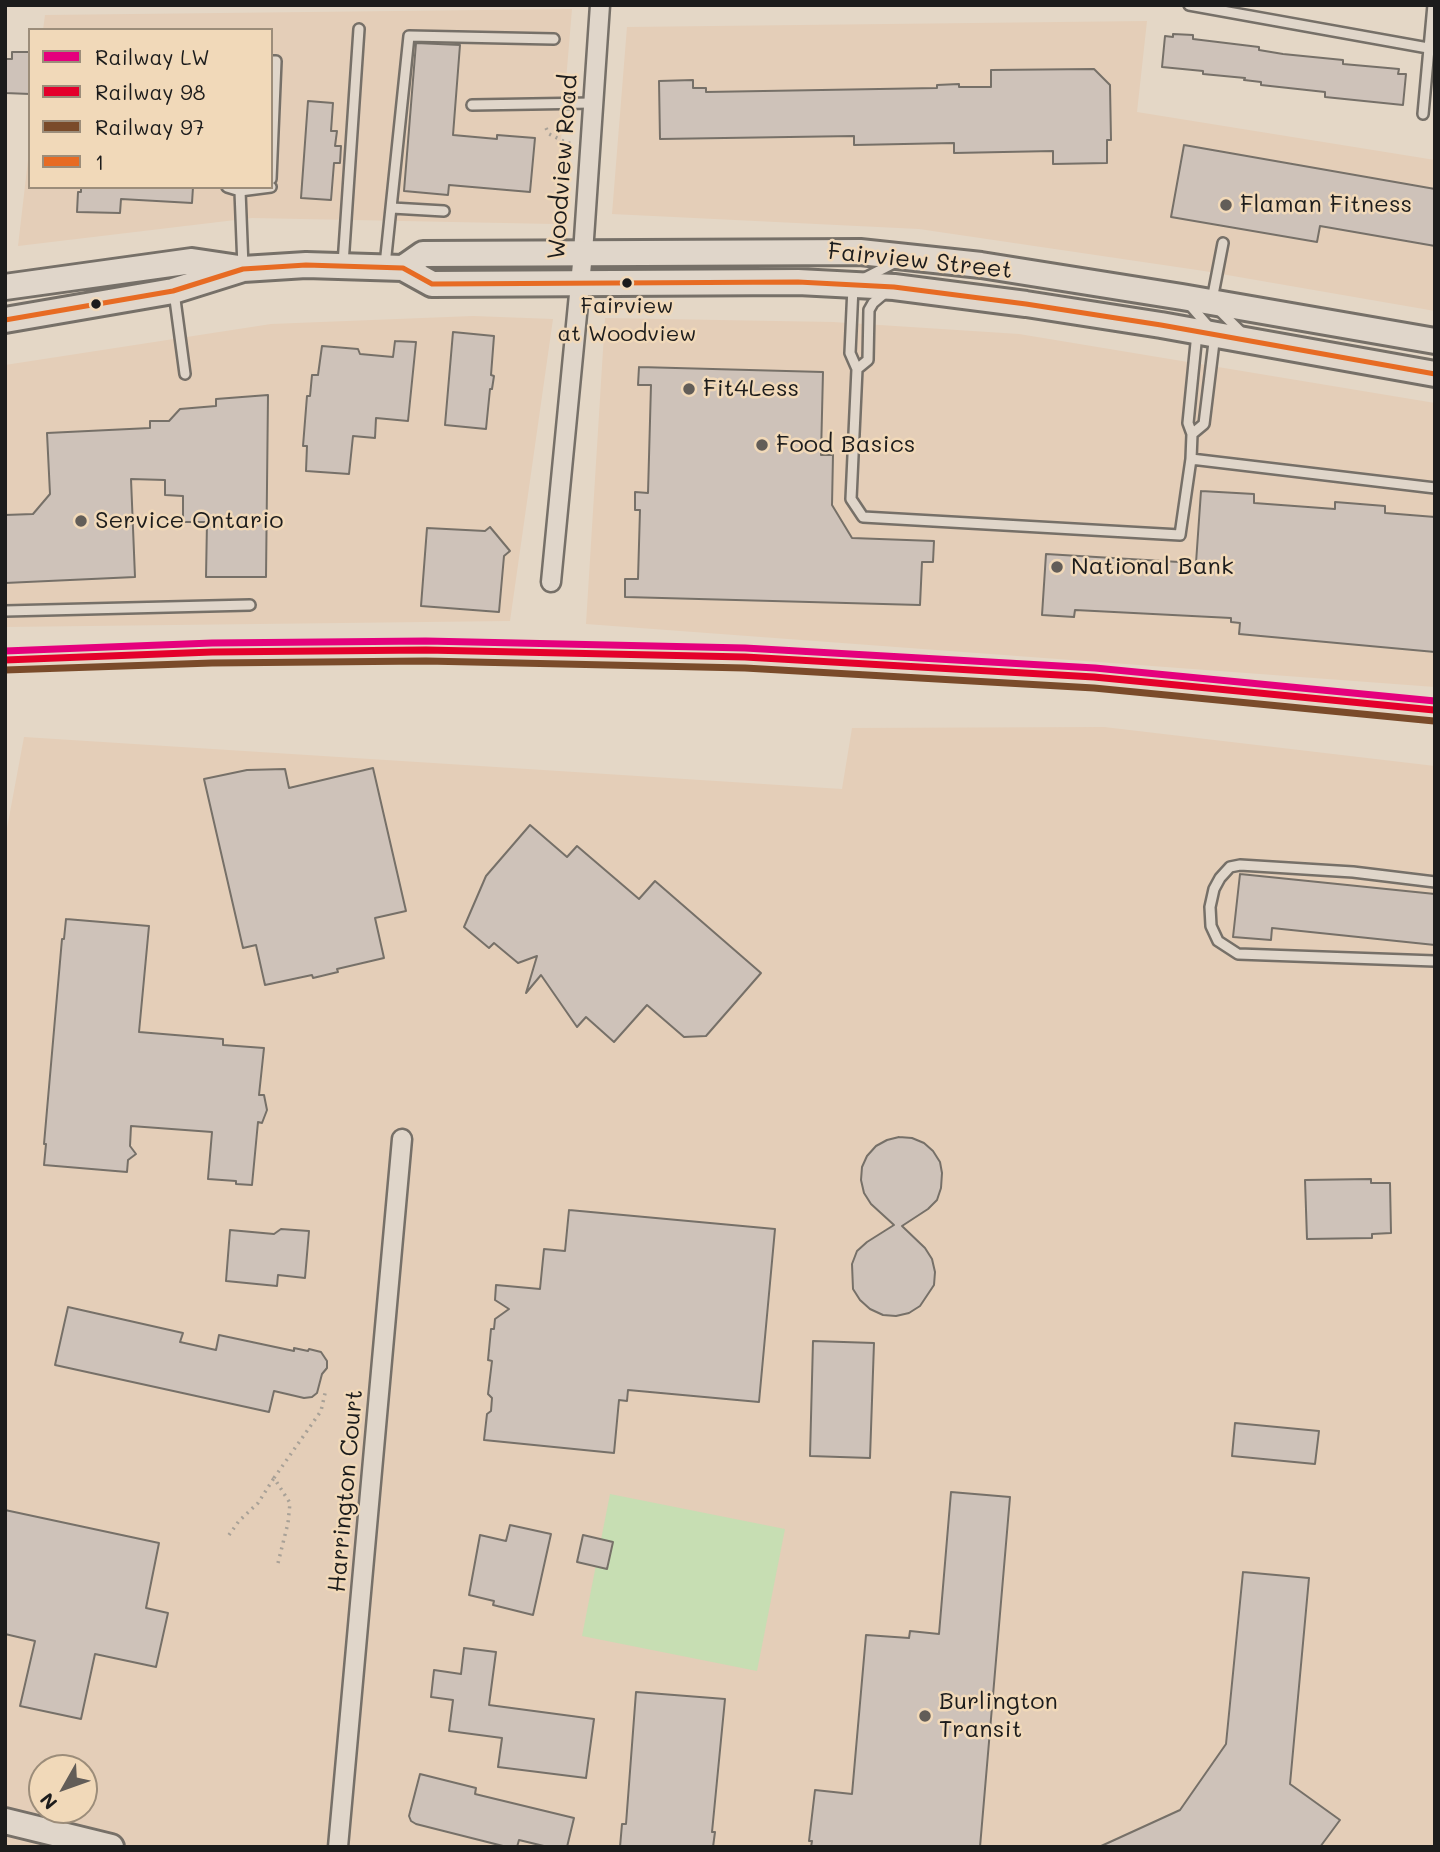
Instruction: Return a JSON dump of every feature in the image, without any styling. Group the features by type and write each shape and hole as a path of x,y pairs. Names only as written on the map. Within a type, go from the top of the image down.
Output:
{"main road":[{"name":"Fairview Street","path":"394,268 423,254 818,251 906,257 981,265 1435,341"},
{"name":"Fairview Street","path":"5,288 192,261 243,269 306,265 394,268 432,284 798,282 894,287 1026,304 1249,340 1435,374"},
{"name":"Fairview Street","path":"5,320 173,290 243,269"},
{"path":"5,1821 111,1847"}],"street":[{"name":"Woodview Road","path":"551,582 583,253 600,5"},
{"name":"Harrington Court","path":"338,1847 402,1139"}],"lane":[{"path":"1189,5 1428,48"},
{"path":"1423,114 1433,5"},
{"path":"343,266 359,29"},
{"path":"394,268 392,208 409,36 554,39"},
{"path":"273,61 276,61 273,132"},
{"path":"472,105 592,103"},
{"path":"234,189 256,189"},
{"path":"240,191 243,269"},
{"path":"392,208 444,211"},
{"path":"1223,243 1211,302 1249,340"},
{"path":"906,257 853,286 850,352 857,369 851,499 863,517 1180,535 1191,459 1192,433 1188,423 1206,333"},
{"path":"857,369 869,360 869,310 879,297 894,287"},
{"path":"173,290 185,374"},
{"path":"1182,297 1206,333 1204,424 1192,433"},
{"path":"1191,459 1435,488"},
{"path":"5,611 250,605"},
{"path":"1435,882 1353,872 1240,865 1230,867 1220,878 1210,907 1211,926 1218,940 1238,954 1435,961"}],"path":[{"path":"546,128 549,134 565,142 589,147"},
{"path":"229,1535 258,1503 321,1411 326,1389"},
{"path":"274,1478 290,1503 278,1563"}],"shaded area":[{"path":"572,9 554,224 252,218 18,246 28,160 28,189 273,189 273,28 43,28 45,15"},
{"path":"1147,21 1137,112 1435,160 1435,311 1204,271 919,229 612,214 627,27"},
{"path":"473,316 553,319 510,621 5,627 5,365 271,324"},
{"path":"605,318 833,322 1019,334 1435,403 1435,687 586,624"},
{"path":"1104,727 1435,766 1435,1847 5,1847 5,839 24,737 842,789 852,728"}],"green space":[{"path":"610,1494 785,1529 757,1671 582,1636"}],"building":[{"path":"1173,34 1259,47 1259,50 1283,54 1343,60 1343,64 1399,69 1398,74 1406,74 1403,105 1325,97 1325,92 1261,85 1261,82 1244,80 1245,78 1162,67 1165,36 1173,37"},
{"path":"416,43 460,45 453,135 497,139 497,135 535,138 530,192 449,185 448,195 404,191"},
{"path":"12,52 28,52 28,94 5,93 5,59 12,59"},
{"path":"1094,69 1110,85 1111,140 1107,140 1107,163 1053,164 1053,151 954,153 954,143 854,145 854,136 660,139 659,81 693,80 693,88 706,88 706,92 937,88 937,85 959,84 959,87 991,87 991,70"},
{"path":"308,101 333,103 331,131 337,131 335,146 341,146 340,163 334,163 331,200 301,198"},
{"path":"1184,145 1435,189 1435,246 1320,226 1317,242 1171,217"},
{"path":"81,189 193,189 192,203 121,199 120,213 77,212 78,192 81,192"},
{"path":"453,332 494,336 491,375 494,376 486,429 445,425"},
{"path":"395,341 416,342 408,421 376,418 375,438 353,436 349,474 306,471 307,446 303,446 307,396 310,396 312,375 318,375 322,346 358,349 360,354 393,357"},
{"path":"639,367 823,372 821,455 833,455 832,505 852,538 934,541 933,562 922,562 920,605 625,597 625,579 638,579 640,510 635,510 635,492 648,493 651,385 638,385"},
{"path":"268,395 266,577 206,577 207,522 183,522 183,496 165,495 165,480 131,479 135,577 5,583 5,515 33,514 50,494 47,433 150,428 150,421 169,421 180,409 216,406 216,399"},
{"path":"1201,491 1254,494 1254,503 1335,509 1335,502 1385,506 1385,513 1435,517 1435,652 1239,634 1240,623 1231,622 1231,618 1075,610 1074,617 1042,615 1046,554 1196,563"},
{"path":"490,527 510,551 504,556 499,612 421,606 427,528 485,531"},
{"path":"373,768 406,911 375,918 384,958 337,969 338,972 313,978 312,975 265,985 256,945 243,948 204,779 247,770 285,769 289,788"},
{"path":"530,825 567,857 577,846 639,899 655,881 761,973 706,1036 684,1037 647,1005 614,1042 586,1017 577,1027 541,975 526,993 537,956 518,963 494,943 489,948 464,927 486,876"},
{"path":"1240,874 1435,894 1435,945 1272,928 1271,940 1233,937"},
{"path":"66,919 149,926 139,1032 223,1039 223,1045 264,1048 259,1095 264,1095 267,1110 262,1123 258,1122 252,1185 208,1179 212,1132 131,1126 130,1146 136,1154 128,1160 127,1172 44,1165 62,939"},
{"path":"899,1137 924,1143 940,1162 942,1173 937,1200 902,1226 925,1248 932,1259 934,1285 920,1306 909,1313 896,1316 883,1315 860,1300 853,1289 852,1264 857,1251 894,1225 871,1204 864,1193 861,1180 862,1167 867,1156 876,1146"},
{"path":"1371,1179 1371,1183 1390,1183 1391,1233 1372,1234 1372,1238 1307,1239 1305,1180"},
{"path":"569,1210 775,1229 759,1402 628,1390 627,1401 619,1400 614,1453 484,1440 492,1398 488,1394 492,1361 488,1360 491,1329 494,1329 495,1319 509,1309 495,1300 496,1285 540,1289 544,1249 565,1251"},
{"path":"281,1229 309,1231 305,1278 278,1275 277,1286 226,1281 230,1230 274,1234"},
{"path":"68,1307 183,1333 180,1342 216,1350 219,1335 294,1351 294,1348 309,1349 321,1352 327,1361 327,1368 322,1374 317,1393 312,1397 304,1398 274,1391 269,1412 55,1365"},
{"path":"813,1341 874,1343 870,1458 810,1456"},
{"path":"1235,1423 1319,1431 1315,1464 1232,1456"},
{"name":"Burlington Transit","path":"951,1492 1010,1497 980,1847 811,1847 812,1841 809,1841 815,1790 852,1794 866,1635 909,1638 910,1631 939,1634"},
{"path":"5,1510 159,1543 146,1608 168,1613 156,1667 95,1654 81,1719 20,1706 35,1641 5,1634"},
{"path":"510,1525 551,1534 533,1615 493,1605 494,1601 469,1595 480,1535 506,1541"},
{"path":"583,1535 613,1542 607,1569 577,1562"},
{"path":"1243,1572 1309,1578 1290,1784 1340,1820 1320,1847 1099,1847 1180,1810 1226,1744"},
{"path":"464,1648 496,1652 489,1705 594,1719 586,1778 498,1767 502,1738 449,1731 453,1700 431,1697 434,1670 461,1674"},
{"path":"636,1692 725,1699 712,1832 715,1832 713,1847 620,1847 622,1824 626,1824"},
{"path":"420,1774 476,1788 475,1794 574,1818 567,1847 548,1847 519,1840 517,1847 507,1847 416,1824 409,1816"}],"rail line":[{"name":"LW","path":"5,651 212,643 426,641 745,648 1095,668 1435,701"},
{"name":"98","path":"5,660 212,652 426,650 745,657 1094,677 1434,710"},
{"name":"97","path":"5,670 212,663 426,661 745,668 1094,688 1434,721"}],"transit line":[{"name":"1","path":"5,320 173,291 243,269 306,265 403,268 432,284 798,282 894,287 1026,304 1435,374"}],"place":[{"name":"Flaman Fitness","path":"1226,205"},
{"name":"Fairview at Woodview","path":"627,283"},
{"name":"Fit4Less","path":"689,389"},
{"name":"Food Basics","path":"762,445"},
{"name":"Service Ontario","path":"81,521"},
{"name":"National Bank","path":"1057,567"},
{"name":"Burlington Transit","path":"925,1716"}]}
